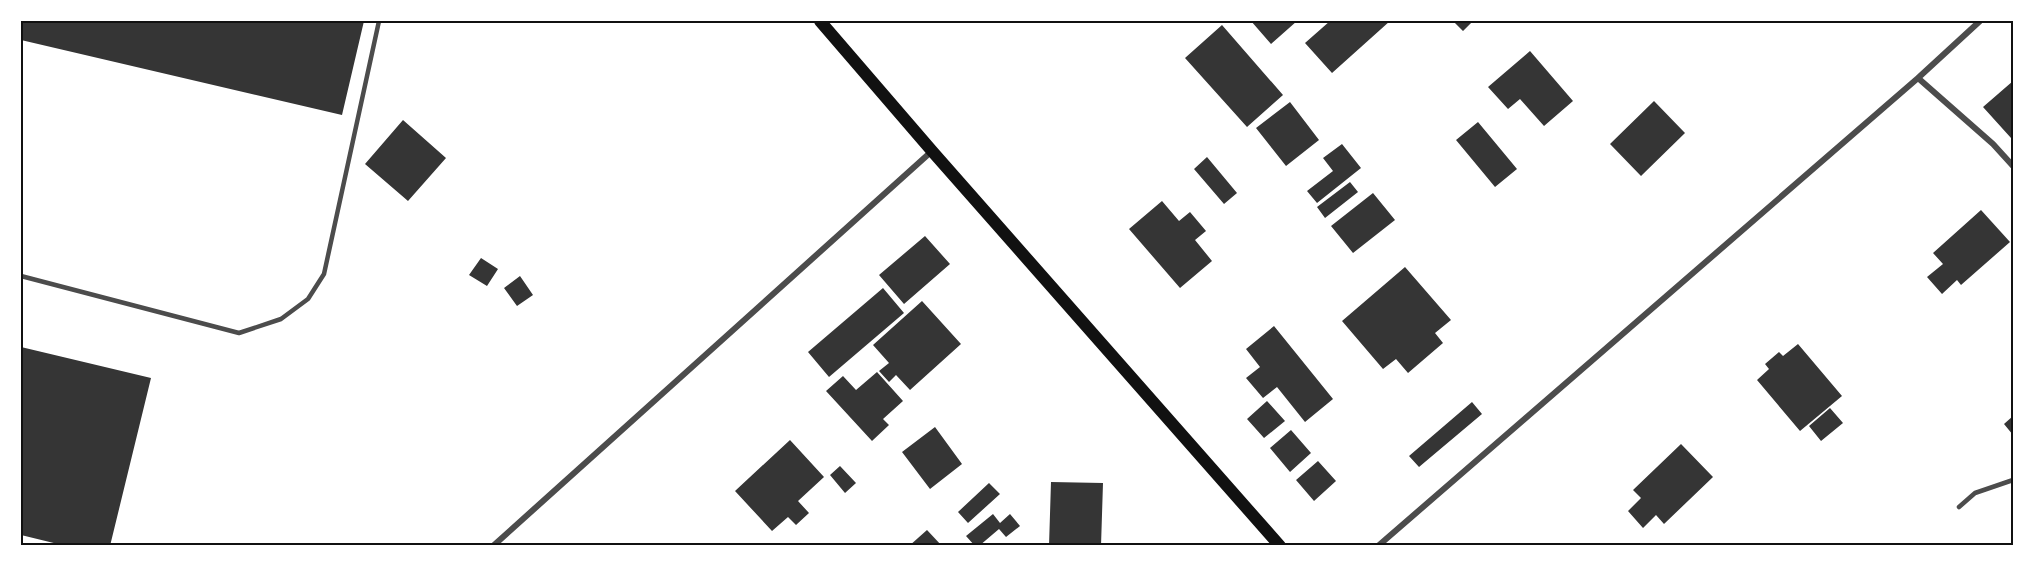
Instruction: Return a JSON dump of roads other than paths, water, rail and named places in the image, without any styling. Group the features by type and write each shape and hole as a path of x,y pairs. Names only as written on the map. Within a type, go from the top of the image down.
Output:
{"main road":[{"path":"820,21 932,152 1280,546"}],"street":[{"path":"1378,546 1918,78 1980,21"},
{"path":"1918,78 1993,144 2013,166"},
{"path":"493,546 932,152"}],"lane":[{"path":"21,276 239,333 281,320 308,299 324,274 379,21"},
{"path":"1959,507 1976,494 2013,480"}]}
